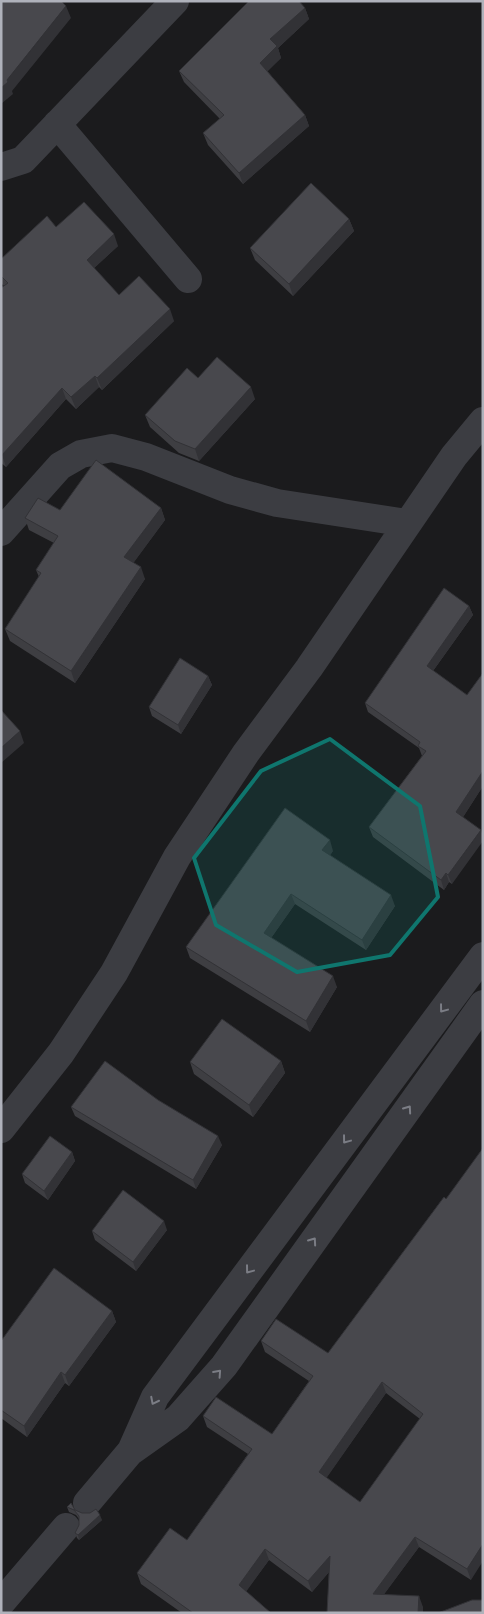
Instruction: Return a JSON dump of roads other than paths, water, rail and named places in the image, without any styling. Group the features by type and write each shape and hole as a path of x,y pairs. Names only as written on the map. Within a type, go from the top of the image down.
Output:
{"street":[{"path":"1,168 22,160 175,1"},
{"path":"57,124 188,279"},
{"path":"1,1129 61,1053 114,972 177,857 246,753 308,668 454,456 483,421"},
{"path":"1,532 60,466 81,454 112,448 146,457 230,490 277,504 407,523"},
{"path":"130,1452 155,1397 473,988 483,956"},
{"path":"87,1503 130,1452 178,1418 224,1366 483,1004"},
{"path":"1,1603 66,1527"}]}
